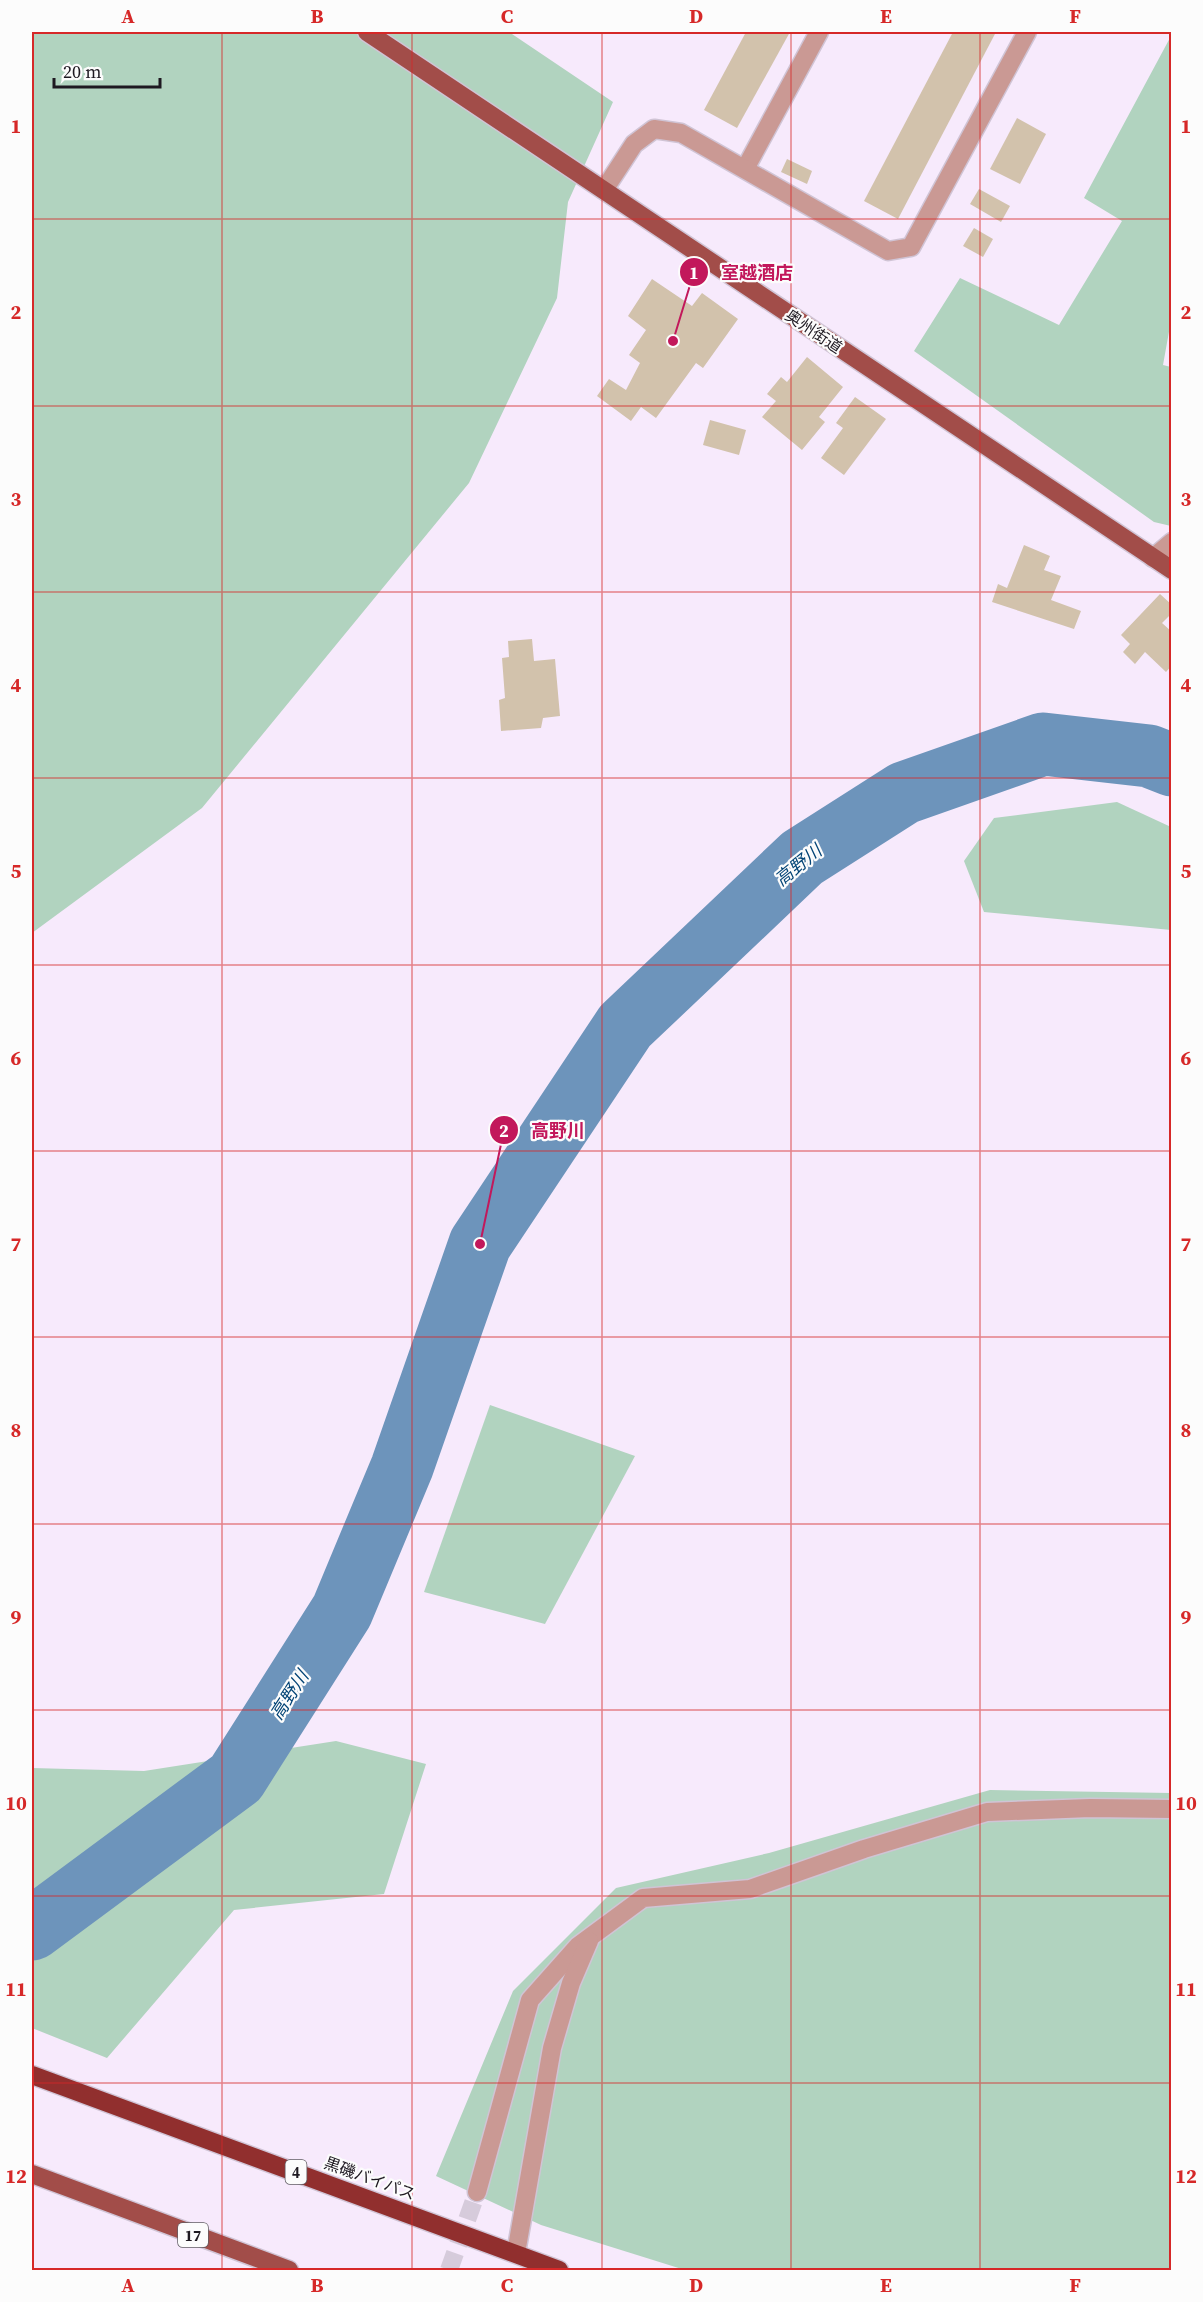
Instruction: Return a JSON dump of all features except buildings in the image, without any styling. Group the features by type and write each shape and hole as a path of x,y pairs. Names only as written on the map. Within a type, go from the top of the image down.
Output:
{"highway":[{"name":"黒磯バイパス","path":"32,2074 560,2271"}],"main road":[{"name":"奥州街道","path":"372,33 1172,570"},
{"name":"17","path":"32,2174 289,2271"}],"lane":[{"path":"745,169 819,32"},
{"path":"604,190 634,144 654,129 681,133 888,251 911,247 1027,32"},
{"path":"1153,558 1172,542"},
{"path":"477,2192 530,2000 578,1946 643,1898 750,1889 864,1849 987,1812 1090,1808 1172,1809"},
{"path":"516,2253 552,2048 571,1983 591,1936"}],"green space":[{"path":"32,32 509,32 613,102 568,202 557,298 469,483 202,808 32,933"},
{"path":"1171,36 1172,315 1163,365 1171,367 1171,526 1154,522 914,351 960,278 1059,325 1122,221 1084,198"},
{"path":"1117,802 1171,827 1171,930 984,912 964,861 994,818"},
{"path":"490,1405 635,1456 545,1624 424,1592"},
{"path":"336,1741 426,1764 384,1894 234,1910 107,2058 32,2028 32,1768 144,1771"},
{"path":"990,1790 1171,1793 1171,2270 685,2270 541,2225 436,2176 513,1991 616,1888 769,1853"}],"waterway":[{"name":"高野川","path":"32,1929 236,1778 342,1611 402,1467 480,1244 625,1026 802,858 904,793 1043,744 1149,756 1172,765"}],"tunnel":[{"path":"449,2270 477,2192"}],"place":[{"name":"室越酒店","path":"673,341"},
{"name":"高野川","path":"480,1244"}]}
